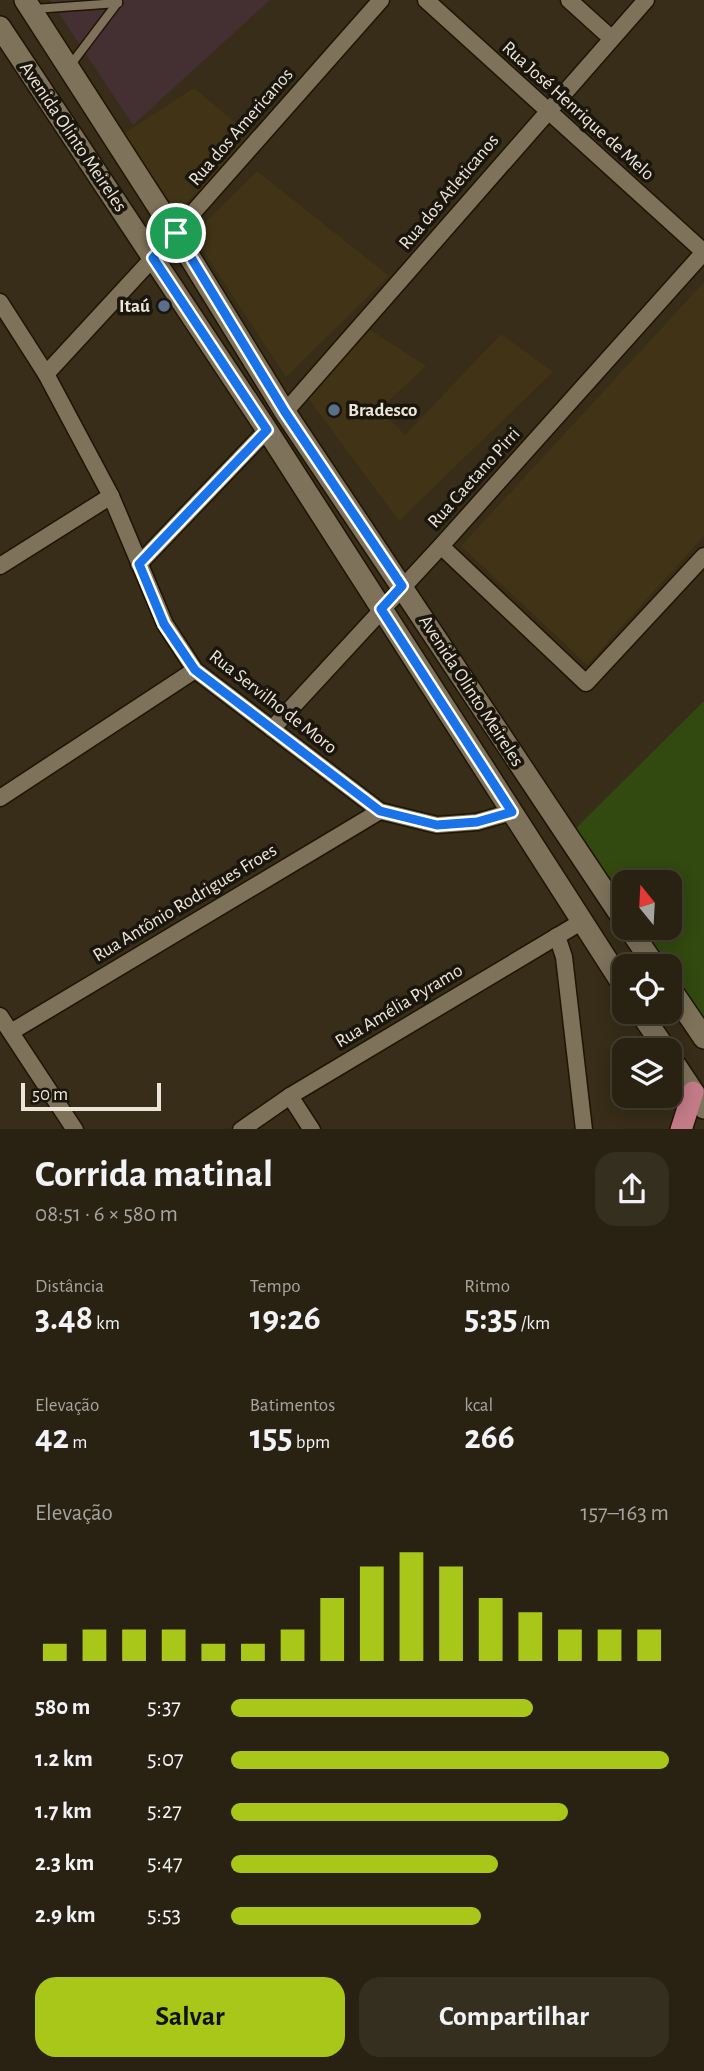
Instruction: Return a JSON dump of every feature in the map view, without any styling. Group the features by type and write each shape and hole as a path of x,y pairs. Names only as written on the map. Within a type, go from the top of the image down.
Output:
{"main road":[{"name":"Avenida Olinto Meireles","path":"28,5 176,233 285,412 612,902"},
{"name":"Avenida Olinto Meireles","path":"0,27 267,430 612,968"},
{"path":"682,1006 704,1038"},
{"path":"681,1129 699,1100 682,1075"}],"street":[{"name":"Rua dos Americanos","path":"46,374 176,233 381,0"},
{"name":"Rua José Henrique de Melo","path":"426,0 704,252"},
{"path":"569,0 611,38"},
{"name":"Rua dos Atleticanos","path":"285,412 646,0"},
{"name":"Rua Caetano Pirri","path":"272,729 441,546 704,252"},
{"name":"Rua Servilho de Moro","path":"3,314 46,374 111,496 164,624 195,670 380,811 437,825 477,822 512,812"},
{"path":"139,564 267,430"},
{"path":"0,566 111,496"},
{"path":"441,546 586,682 704,556"},
{"path":"0,798 195,670"},
{"name":"Rua Antônio Rodrigues Froes","path":"11,1032 380,811"},
{"name":"Rua Amélia Pyramo","path":"241,1129 290,1096 581,922"},
{"path":"557,936 564,957 584,1129"},
{"path":"0,1016 75,1129"},
{"path":"290,1096 313,1129"}],"lane":[{"path":"28,5 119,1"},
{"path":"69,68 119,1"}],"shaded area":[{"path":"50,0 270,0 133,125"},
{"path":"194,88 254,138 177,212 123,134"},
{"path":"257,171 389,276 286,377 193,235"},
{"path":"704,282 704,536 587,665 461,546"},
{"path":"370,330 426,366 380,409 405,435 501,334 553,372 399,521 308,398"}],"green space":[{"path":"704,701 704,1019 682,987 682,954 660,954 650,940 682,940 682,870 612,870 612,883 575,829"}],"place":[{"name":"Itaú","path":"164,306"},
{"name":"Bradesco","path":"334,410"}],"route":[{"path":"176,233 285,412 402,586 381,609 512,812 477,822 437,825 380,811 195,670 164,624 139,564 267,430 153,258 176,233"}]}
